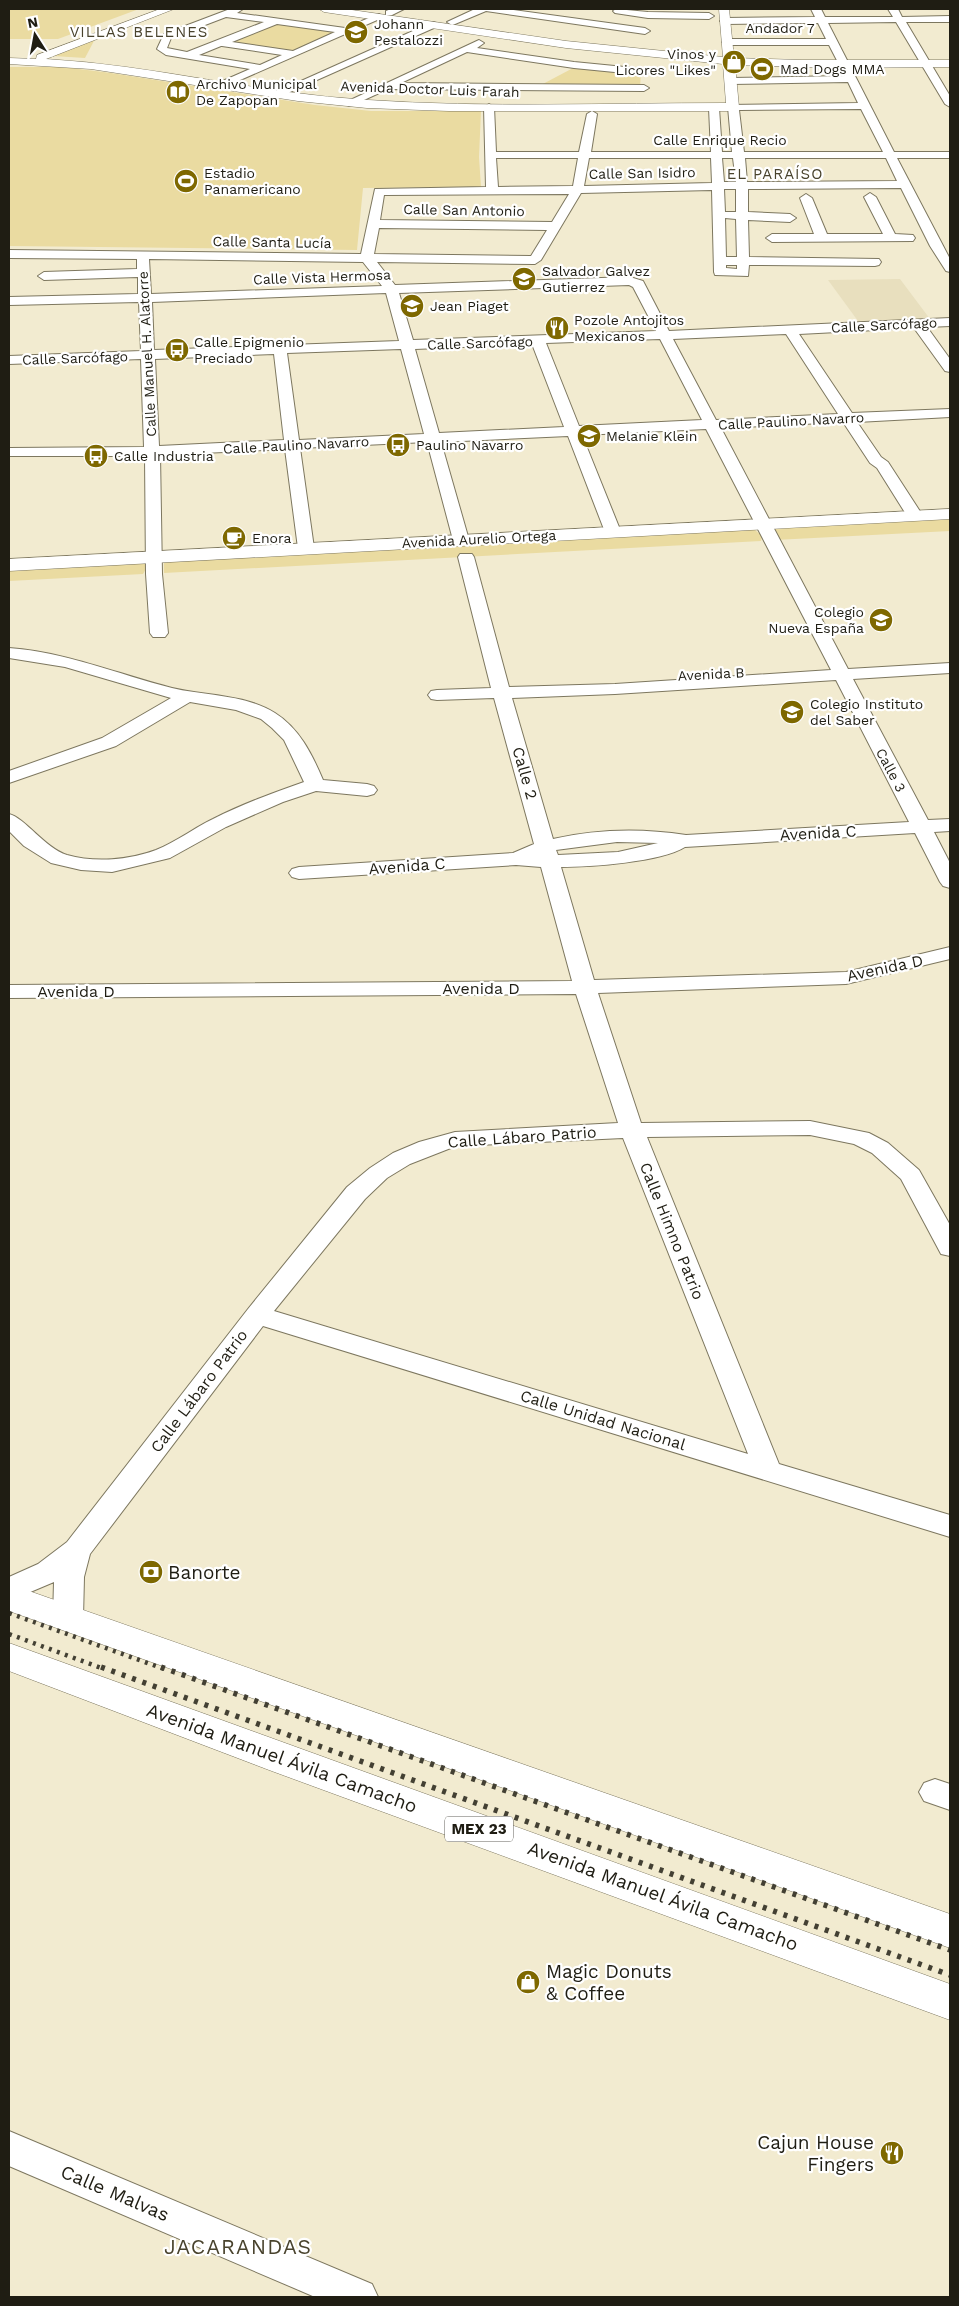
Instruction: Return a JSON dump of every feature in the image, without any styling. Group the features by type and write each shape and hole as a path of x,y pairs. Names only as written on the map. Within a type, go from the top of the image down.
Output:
{"street":[{"path":"11,61 55,41 143,9"},
{"path":"28,61 170,9"},
{"path":"238,9 167,36 162,49 166,52 261,68"},
{"path":"324,9 389,13"},
{"path":"359,9 498,34 729,59 843,63 950,62"},
{"path":"282,95 374,60 468,9"},
{"path":"282,95 359,58 482,9"},
{"path":"489,9 645,31"},
{"path":"536,16 550,9"},
{"path":"893,9 950,104"},
{"path":"609,10 709,17"},
{"path":"644,108 645,31 648,12"},
{"path":"222,85 389,13"},
{"path":"818,13 852,80 854,93 865,106 936,246 950,268"},
{"path":"726,23 818,13 899,19 950,19"},
{"path":"226,14 346,31"},
{"path":"188,56 276,21"},
{"path":"443,23 645,51"},
{"path":"726,23 827,31"},
{"path":"726,23 742,186 742,268"},
{"name":"Andador 7","path":"726,23 833,42"},
{"path":"96,56 109,32"},
{"path":"349,103 498,34"},
{"path":"222,42 294,54"},
{"path":"304,49 322,52"},
{"path":"465,49 574,65 645,72"},
{"path":"341,55 374,60"},
{"name":"Avenida Doctor Luis Farah","path":"11,61 96,56 222,85 349,103 489,107 644,108 733,102"},
{"path":"504,65 521,57"},
{"path":"406,65 425,68"},
{"path":"530,87 574,65"},
{"path":"462,86 487,74"},
{"path":"731,81 852,80"},
{"path":"387,86 644,88"},
{"path":"733,102 755,98"},
{"path":"733,102 865,106"},
{"path":"713,104 721,267 742,268 875,262"},
{"path":"489,107 492,192"},
{"path":"555,226 578,189 586,155 592,114"},
{"name":"Calle Enrique Recio","path":"491,155 950,155"},
{"name":"Calle San Isidro","path":"373,224 380,191 492,192 718,186 904,184"},
{"path":"886,197 866,197 890,238"},
{"path":"719,213 742,214 798,205"},
{"path":"798,205 822,238"},
{"path":"793,238 798,205"},
{"path":"373,224 367,258 392,290"},
{"name":"Calle San Antonio","path":"373,224 555,226"},
{"name":"Calle Santa Lucía","path":"9,254 535,260 555,226"},
{"path":"772,238 908,238"},
{"name":"Calle Manuel H. Alatorre","path":"143,256 152,452 153,565 159,633"},
{"path":"44,276 144,274"},
{"name":"Calle Vista Hermosa","path":"9,301 635,282"},
{"name":"Calle 3","path":"635,282 638,284 950,882"},
{"name":"Calle 2","path":"392,290 434,438 500,689 549,854 585,987"},
{"name":"Calle Sarcófago","path":"9,360 538,341 950,322"},
{"path":"917,323 950,368"},
{"path":"790,330 875,460 882,465 915,516"},
{"path":"538,341 613,532"},
{"path":"280,351 294,445 306,548"},
{"name":"Calle Paulino Navarro","path":"152,452 950,413"},
{"path":"9,452 152,452"},
{"name":"Avenida Aurelio Ortega","path":"9,582 306,548 463,549 613,532 950,514"},
{"name":"Avenida Aurelio Ortega","path":"9,565 153,565 463,549 772,541 950,532"},
{"path":"9,653 56,658 168,692 225,702 258,711 278,723 289,735 307,765 315,785"},
{"name":"Avenida B","path":"437,695 500,689 615,690 840,672 950,659"},
{"name":"Avenida B","path":"840,672 950,668"},
{"path":"9,778 109,742 188,696"},
{"path":"9,820 31,842 58,859 81,864 112,866 163,854 227,820 276,798 315,785 367,790"},
{"name":"Avenida C","path":"299,873 516,859 549,854 642,854 686,841 950,825"},
{"name":"Avenida D","path":"9,991 585,987 846,978 950,953"},
{"name":"Calle Himno Patrio","path":"585,987 632,1130 768,1470"},
{"name":"Calle Lábaro Patrio","path":"9,1590 48,1572 77,1550 257,1316 356,1193 370,1178 389,1164 410,1153 455,1139 632,1130 810,1128 861,1138 880,1148 911,1175 950,1248"},
{"name":"Calle Unidad Nacional","path":"257,1316 950,1526"},
{"name":"Calle Lábaro Patrio","path":"68,1618 69,1577 77,1550"},
{"path":"9,1597 950,1930"},
{"name":"Avenida Manuel Ávila Camacho","path":"9,1657 282,1759 950,2002"},
{"name":"Calle Malvas","path":"9,2148 359,2297"}],"shaded area":[{"path":"9,9 139,9 58,39 9,39"},
{"path":"277,22 339,31 294,51 229,42"},
{"path":"95,39 85,58 53,56"},
{"path":"9,67 63,67 315,105 371,111 481,111 479,157 481,187 363,188 357,250 9,246"},
{"path":"575,67 641,73 640,87 539,86"},
{"path":"900,279 930,319 858,321 828,280"},
{"path":"950,517 950,531 775,540 773,529 780,526"},
{"path":"755,530 762,536 761,541 164,573 164,563 171,558"},
{"path":"146,561 146,569 143,574 9,581 9,568"}],"railway":[{"path":"9,1613 164,1669"},
{"path":"9,1634 104,1669"},
{"path":"101,1667 950,1975"},
{"path":"161,1667 950,1950"}],"place":[{"name":"Johann Pestalozzi","path":"356,32"},
{"name":"Vinos y Licores \"Likes\"","path":"734,62"},
{"name":"Mad Dogs MMA","path":"762,69"},
{"name":"Archivo Municipal De Zapopan","path":"178,92"},
{"name":"Estadio Panamericano","path":"186,181"},
{"name":"Salvador Galvez Gutierrez","path":"524,279"},
{"name":"Jean Piaget","path":"412,306"},
{"name":"Pozole Antojitos Mexicanos","path":"557,328"},
{"name":"Calle Epigmenio Preciado","path":"177,350"},
{"name":"Melanie Klein","path":"589,436"},
{"name":"Paulino Navarro","path":"398,445"},
{"name":"Calle Industria","path":"96,456"},
{"name":"Enora","path":"234,538"},
{"name":"Colegio Nueva España","path":"881,620"},
{"name":"Colegio Instituto del Saber","path":"792,712"},
{"name":"Banorte","path":"151,1572"},
{"name":"Magic Donuts & Coffee","path":"528,1982"},
{"name":"Cajun House Fingers","path":"892,2153"}],"district":[{"name":"VILLAS BELENES","path":"139,32"},
{"name":"EL PARAÍSO","path":"775,174"},
{"name":"JACARANDAS","path":"238,2246"}]}
